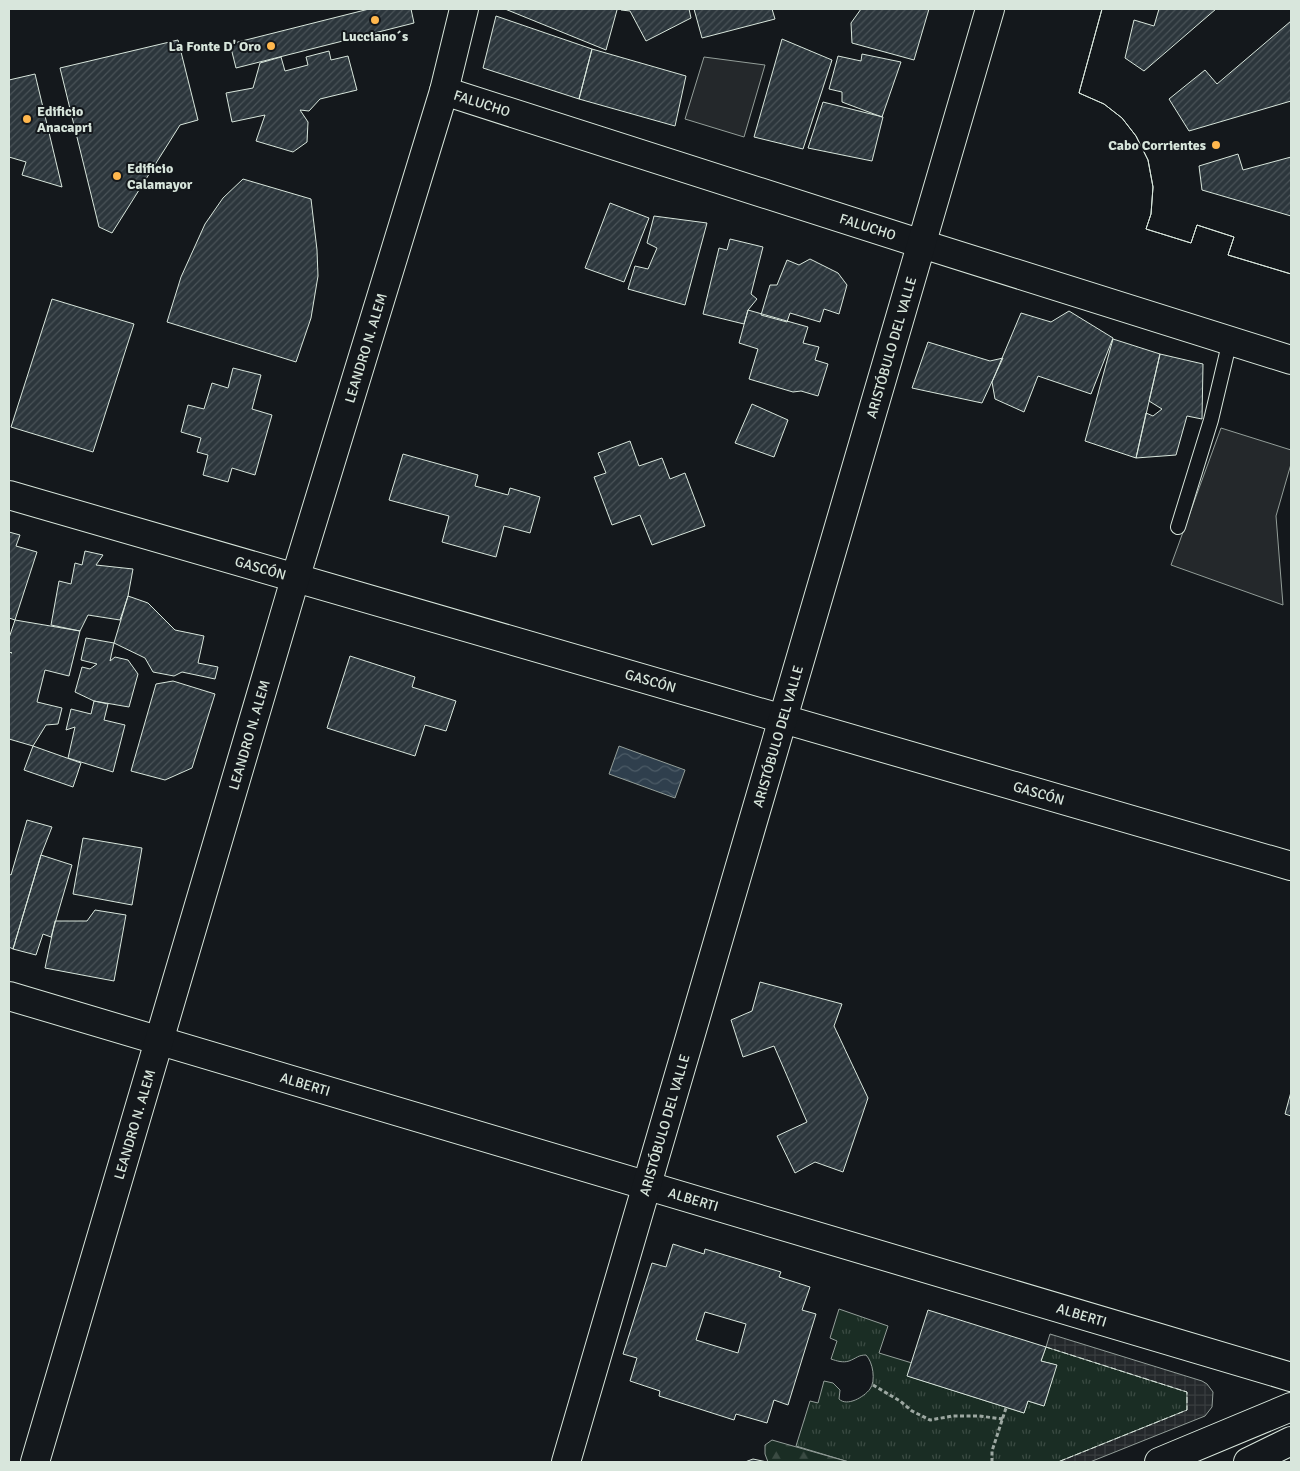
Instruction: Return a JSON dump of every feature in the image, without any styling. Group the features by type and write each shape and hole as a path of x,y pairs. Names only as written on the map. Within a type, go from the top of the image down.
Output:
{"street":[{"name":"LEANDRO N. ALEM","path":"35,1462 295,579 444,91 464,9"},
{"name":"ARISTÓBULO DEL VALLE","path":"566,1462 990,9"},
{"name":"FALUCHO","path":"444,91 1291,360"},
{"name":"GASCÓN","path":"9,496 1291,866"},
{"name":"ALBERTI","path":"9,996 647,1184 1291,1377"},
{"path":"1159,1462 1291,1407"},
{"path":"1248,1462 1291,1441"}],"lane":[{"path":"1178,526 1211,420 1230,340"}],"path":[{"path":"873,1385 900,1400 912,1411 930,1420 953,1416 1003,1419"},
{"path":"992,1462 992,1452 1006,1408"}],"green space":[{"path":"839,1309 888,1326 879,1353 912,1363 908,1376 1024,1413 1028,1401 1044,1406 1056,1365 1041,1361 1046,1347 1187,1392 1187,1410 1058,1462 849,1462 796,1446 810,1401 818,1403 824,1381 833,1383 840,1390 839,1399 846,1402 860,1398 872,1386 873,1372 866,1355 847,1362 831,1359 837,1341 830,1338"},
{"path":"772,1440 849,1462 768,1462 765,1454 765,1445"}],"shaded area":[{"path":"704,57 765,65 744,137 685,119"},
{"path":"1221,428 1291,450 1291,464 1276,516 1283,605 1171,565"},
{"path":"1050,1334 1202,1381 1213,1392 1212,1407 1205,1416 1090,1462 1058,1462 1187,1410 1187,1392 1046,1347"}],"water":[{"path":"619,746 685,770 675,798 609,774"}],"building":[{"path":"369,9 411,9 414,23 236,68 230,44"},
{"path":"505,9 617,9 617,10 606,50"},
{"path":"620,9 689,9 691,18 646,41 630,11"},
{"path":"694,9 772,9 775,19 702,38"},
{"path":"861,9 929,9 914,60 852,43 851,23"},
{"name":"Cabo Corrientes","path":"1102,9 1159,9 1154,26 1134,20 1125,58 1144,71 1216,9 1291,9 1291,21 1217,84 1205,70 1169,99 1189,131 1291,101 1291,157 1243,170 1238,154 1199,166 1202,190 1291,216 1291,274 1228,255 1234,237 1197,225 1191,243 1146,229 1151,214 1153,187 1148,160 1136,136 1122,118 1104,104 1079,93"},
{"name":"Cabo Corrientes","path":"1102,9 1291,9 1291,274 1228,255 1234,237 1197,225 1191,243 1146,229 1151,214 1153,187 1148,160 1136,136 1122,118 1104,104 1079,93"},
{"path":"496,16 592,49 579,99 483,68"},
{"path":"782,39 832,60 803,149 754,137"},
{"name":"Edificio Calamayor","path":"178,40 198,120 180,125 112,233 99,227 60,68"},
{"path":"592,49 686,76 675,126 579,99"},
{"path":"329,51 331,60 348,56 357,90 320,99 309,111 300,110 308,122 307,142 293,152 256,141 265,115 232,122 226,93 253,88 260,63 281,57 285,71 308,65 306,57"},
{"path":"862,54 901,62 882,117 842,102 842,92 829,89 838,56 861,61"},
{"name":"Edificio Anacapri","path":"35,74 62,187 22,175 26,162 9,157 9,80"},
{"path":"823,102 883,117 872,161 808,148"},
{"path":"243,179 311,199 318,276 311,318 296,362 167,322 181,277 205,224 223,198"},
{"path":"610,203 649,218 624,282 585,268"},
{"path":"654,216 707,223 685,305 628,289 635,266 648,269 657,248 647,243"},
{"path":"730,239 763,247 751,294 757,299 748,310 744,324 703,314 719,248 727,250"},
{"path":"810,259 838,273 847,285 839,314 824,309 820,322 790,313 787,322 761,315 770,285 777,285 787,260 799,265"},
{"path":"52,299 134,324 93,452 11,427"},
{"path":"748,310 808,327 803,343 819,347 815,360 828,364 818,396 801,391 793,392 749,379 758,349 739,343"},
{"path":"1069,311 1113,338 1091,394 1038,376 1024,412 995,399 992,382 1021,313 1051,322"},
{"path":"1113,339 1160,354 1136,458 1085,441"},
{"path":"928,342 990,361 1003,358 982,403 912,388"},
{"path":"1160,354 1203,364 1202,419 1187,416 1176,455 1136,458 1146,413 1153,416 1162,409 1149,401"},
{"path":"233,368 261,375 252,409 272,415 255,475 232,468 228,482 203,475 208,455 197,452 201,438 181,432 188,405 204,409 212,383 228,388"},
{"path":"752,404 788,420 774,457 735,443"},
{"path":"630,441 639,466 662,458 670,479 685,473 705,526 652,545 640,515 612,525 594,477 606,473 598,453"},
{"path":"403,454 478,475 475,486 508,495 510,488 540,497 530,533 504,526 496,557 442,542 449,516 389,500"},
{"path":"9,532 20,535 16,546 37,552 15,620 9,618"},
{"path":"85,551 103,555 96,565 133,569 128,596 120,620 88,615 80,631 51,625 59,581 71,584 75,563 82,565"},
{"path":"128,596 148,603 175,630 204,636 198,663 218,667 215,679 182,672 174,676 153,672 145,658 114,643"},
{"path":"15,620 80,631 69,676 45,670 37,702 62,708 58,724 46,725 33,746 9,739 9,638"},
{"path":"86,638 114,643 110,661 115,657 128,660 138,674 129,707 94,701 75,692 82,667 90,669 97,664 81,660"},
{"path":"350,656 415,677 412,687 456,701 446,731 425,725 415,756 327,728"},
{"path":"173,681 215,694 192,768 165,780 131,771 156,684"},
{"path":"94,701 108,704 104,720 125,725 113,772 68,758 75,727 66,730 71,709 91,714"},
{"path":"33,746 81,763 73,787 24,770"},
{"path":"27,820 52,827 41,855 13,949 9,947 9,874 11,875"},
{"path":"83,838 142,848 132,905 73,894"},
{"path":"41,855 72,865 51,937 43,934 36,955 13,949"},
{"path":"95,910 126,915 114,981 45,968 55,921 87,921"},
{"path":"760,982 842,1004 834,1026 868,1098 843,1172 815,1162 795,1173 777,1136 807,1122 774,1046 743,1057 731,1020 752,1011"},
{"path":"1291,1092 1291,1116 1285,1114"},
{"path":"673,1244 704,1254 705,1249 781,1272 779,1277 810,1287 802,1310 816,1314 788,1405 774,1400 767,1423 736,1414 734,1420 659,1396 660,1391 630,1381 637,1358 623,1354 652,1263 666,1267","holes":["705,1312 746,1324 738,1353 696,1340"]},
{"path":"928,1310 1046,1347 1041,1361 1057,1365 1044,1406 1028,1401 1024,1413 907,1376"},
{"path":"753,1459 767,1462 745,1462"}],"fence":[{"path":"1046,1347 1187,1392 1187,1410 1058,1462"}],"place":[{"name":"Lucciano´s","path":"375,20"},
{"name":"La Fonte D' Oro","path":"271,46"},
{"name":"Edificio Anacapri","path":"27,119"},
{"name":"Cabo Corrientes","path":"1216,145"},
{"name":"Edificio Calamayor","path":"117,176"}]}
